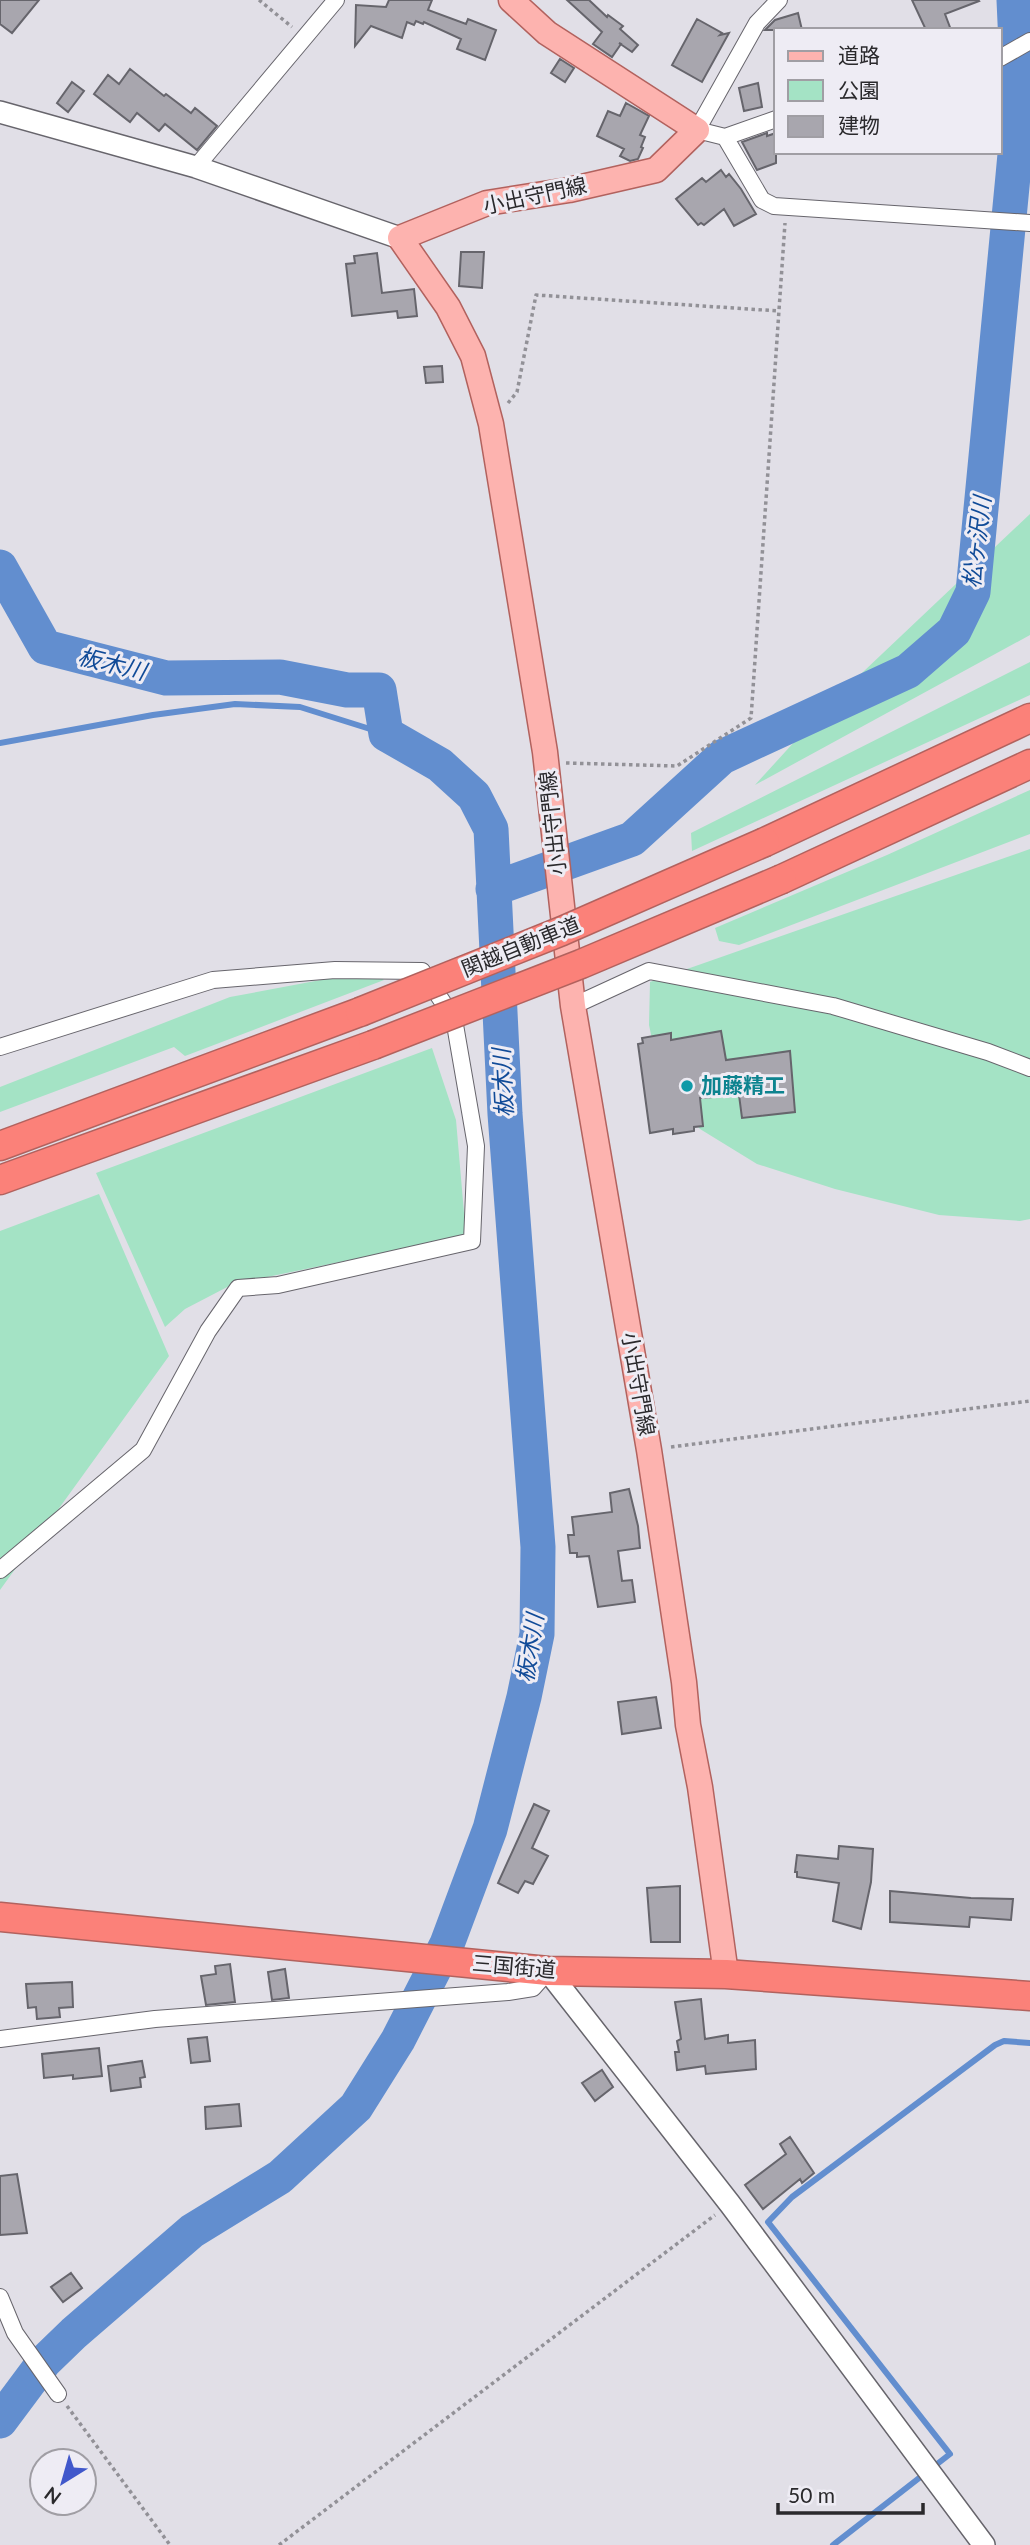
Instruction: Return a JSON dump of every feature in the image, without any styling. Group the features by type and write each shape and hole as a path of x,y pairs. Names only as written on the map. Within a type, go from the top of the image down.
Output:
{"highway":[{"name":"関越自動車道","path":"0,1146 360,1012 562,930 765,842 1030,718"},
{"name":"関越自動車道","path":"0,1180 373,1045 581,964 782,879 1030,764"},
{"name":"三国街道","path":"0,1917 548,1971 726,1974 1030,1996"}],"main road":[{"path":"511,0 547,33 697,130"},
{"name":"小出守門線","path":"697,130 656,170 569,190 487,203 400,238 448,307 473,356 491,424 547,763 573,1006 649,1450 726,1974"}],"street":[{"path":"196,167 336,0"},
{"path":"774,120 725,137 697,130 757,23 779,0"},
{"path":"1002,57 1030,41"},
{"path":"0,112 196,167 400,238"},
{"path":"725,137 762,200 774,206 1030,223"},
{"path":"0,1047 213,980 335,970 422,971 454,1019 476,1146 472,1241 278,1285 238,1288 208,1331 143,1450 0,1570"},
{"path":"573,1006 649,971 832,1006 988,1052 1030,1068"},
{"path":"0,2039 155,2019 508,1993 533,1988 548,1971 730,2204 984,2545"},
{"path":"0,2297 15,2333 58,2394"}],"path":[{"path":"259,0 305,37"},
{"path":"547,763 677,766 751,718 786,207"},
{"path":"491,424 517,392 536,295 779,311"},
{"path":"649,1450 1030,1401"},
{"path":"279,2545 730,2204"},
{"path":"58,2394 170,2545"}],"green space":[{"path":"1030,514 1030,635 755,785 826,707"},
{"path":"1030,662 1030,695 692,851 691,833"},
{"path":"1030,790 1030,834 739,945 719,941 715,928 887,855"},
{"path":"1030,849 1030,1219 1020,1221 939,1215 835,1189 757,1164 700,1129 661,1082 649,1025 650,982"},
{"path":"358,973 376,974 384,980 185,1056 174,1047 0,1112 0,1087 230,997"},
{"path":"432,1048 456,1120 466,1236 233,1284 185,1309 165,1327 96,1173"},
{"path":"99,1194 169,1356 0,1590 0,1231"}],"building":[{"path":"0,0 39,0 12,33 0,24"},
{"path":"389,0 432,0 428,10 466,24 468,19 496,30 485,60 457,49 461,39 416,21 414,25 407,22 402,38 371,26 355,46 356,5 386,7"},
{"path":"567,0 589,0 607,17 608,15 623,26 620,29 638,45 632,52 621,44 612,57 593,44 602,32"},
{"path":"912,0 979,1 945,14 950,28 925,28"},
{"path":"798,13 802,28 765,30 775,20"},
{"path":"697,19 722,33 720,35 729,33 702,82 672,65"},
{"path":"560,59 574,68 565,82 551,73"},
{"path":"130,69 164,96 166,94 191,113 195,108 217,126 197,150 165,124 159,131 137,113 130,122 94,94 108,75 119,84"},
{"path":"72,82 84,91 68,112 57,103"},
{"path":"758,83 762,107 744,111 739,88"},
{"path":"626,103 649,116 640,135 645,137 641,147 643,148 638,159 630,161 620,156 624,149 597,136 608,111 620,116"},
{"path":"767,133 767,136 774,134 776,163 757,170 742,142"},
{"path":"721,170 726,177 729,174 741,189 756,214 734,226 724,209 704,225 698,225 676,199 702,178 706,182"},
{"path":"461,252 484,252 482,288 459,286"},
{"path":"377,253 382,293 414,289 417,316 398,318 397,311 352,316 346,264 355,263 354,256"},
{"path":"442,366 443,382 426,383 424,367"},
{"name":"加藤精工","path":"721,1031 726,1060 790,1051 795,1112 742,1118 739,1095 700,1098 703,1126 694,1127 694,1131 673,1134 673,1129 650,1133 638,1044 643,1043 642,1038 671,1033 671,1040"},
{"path":"629,1489 640,1548 618,1551 622,1581 632,1580 635,1602 598,1607 589,1556 577,1557 577,1553 570,1553 568,1535 574,1535 572,1517 612,1512 610,1493"},
{"path":"656,1697 661,1728 622,1734 618,1702"},
{"path":"534,1804 549,1811 532,1848 548,1856 533,1884 525,1881 518,1893 498,1883"},
{"path":"839,1846 873,1849 871,1882 861,1929 833,1921 839,1883 797,1877 795,1872 797,1855 838,1859"},
{"path":"680,1886 680,1942 651,1942 647,1888"},
{"path":"890,1891 1013,1899 1011,1920 970,1917 969,1927 890,1922"},
{"path":"230,1964 235,2002 206,2005 201,1976 216,1974 215,1966"},
{"path":"285,1969 289,1998 272,2000 268,1972"},
{"path":"72,1982 73,2007 59,2008 60,2017 37,2019 36,2007 28,2008 26,1984"},
{"path":"701,1999 705,2039 728,2035 728,2043 755,2040 756,2069 706,2074 705,2066 677,2070 675,2052 679,2052 677,2041 681,2039 675,2002"},
{"path":"207,2037 210,2061 191,2063 188,2039"},
{"path":"99,2048 102,2076 44,2078 42,2054"},
{"path":"142,2061 145,2077 140,2078 141,2087 111,2091 108,2066"},
{"path":"602,2070 613,2087 595,2101 582,2083"},
{"path":"239,2104 241,2126 206,2129 205,2107"},
{"path":"790,2137 814,2173 802,2183 800,2179 763,2209 745,2185 786,2154 780,2144"},
{"path":"17,2174 27,2233 0,2235 0,2176"},
{"path":"71,2273 82,2288 63,2302 51,2287"}],"waterway":[{"name":"松ヶ沢川","path":"493,889 632,839 722,757 908,671 954,631 973,592 1013,176 1019,111 1014,0"},
{"name":"板木川","path":"0,567 45,647 166,678 280,677 347,690 379,690 386,734 440,765 474,796 491,829 505,1114 538,1547 537,1634 524,1697 490,1829 447,1944 398,2040 356,2107 280,2177 192,2231 74,2333 44,2362 0,2421"},
{"path":"0,743 153,715 235,704 300,707 386,734"},
{"path":"833,2545 950,2454 768,2222 792,2197 995,2045 1004,2041 1030,2043"}],"place":[{"name":"加藤精工","path":"687,1086"}]}
